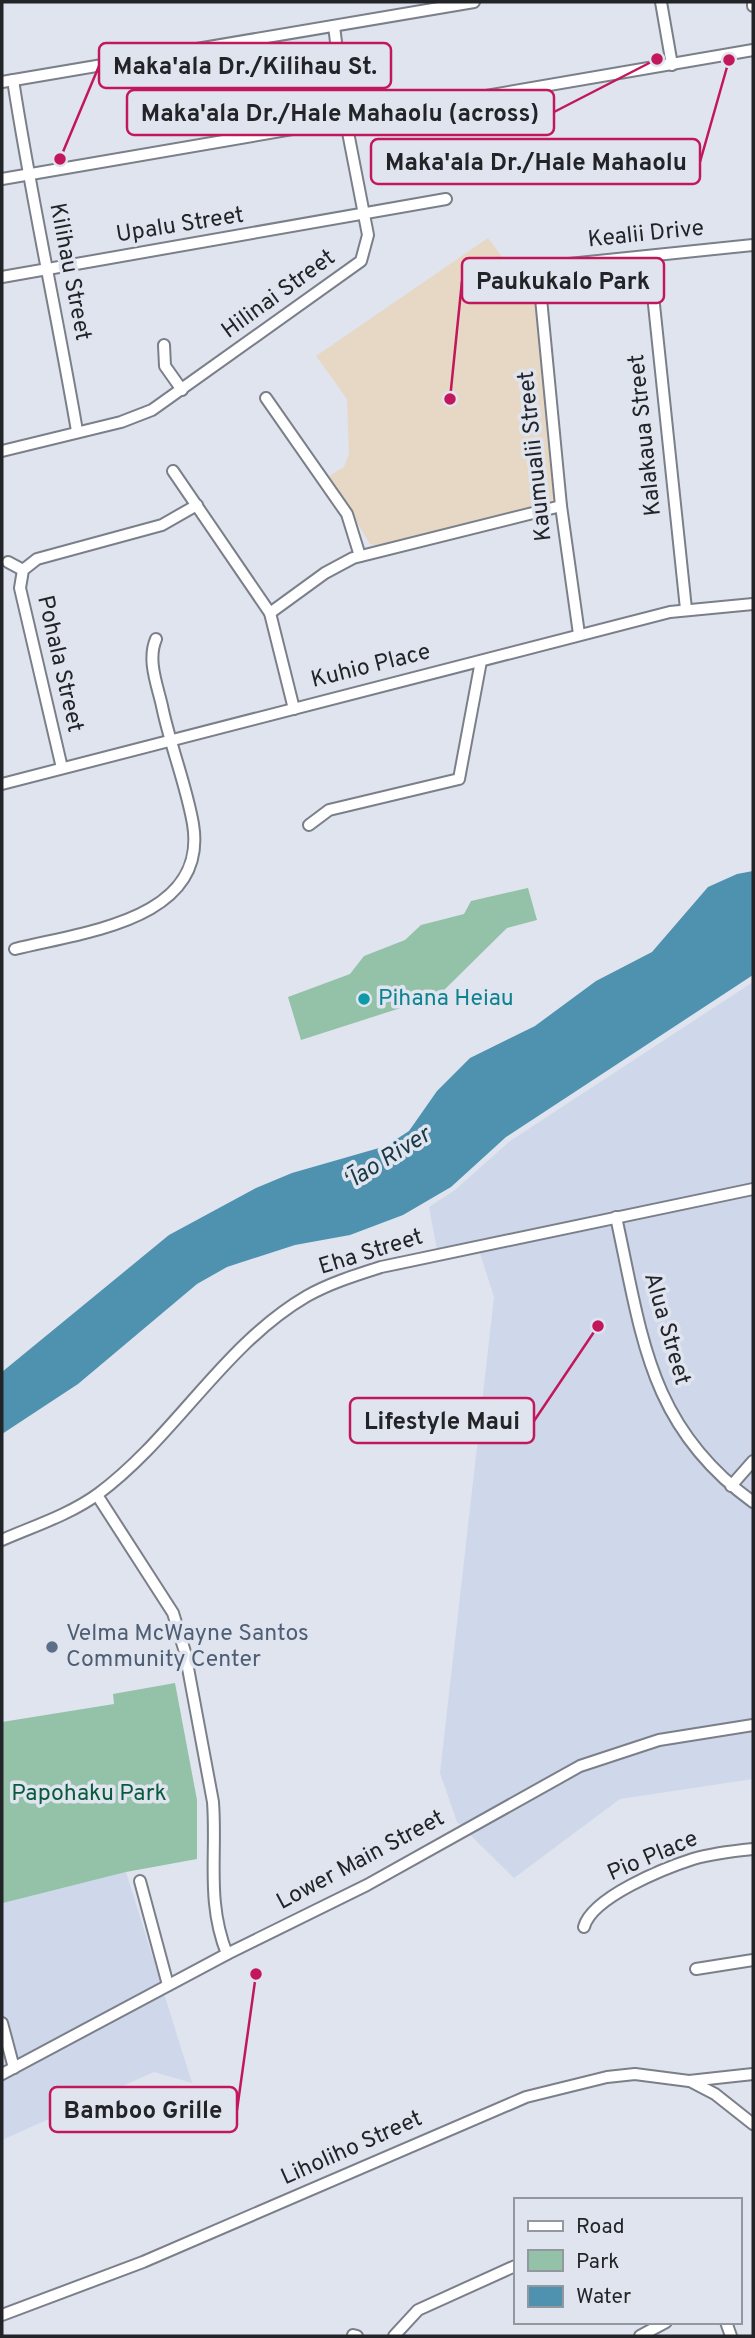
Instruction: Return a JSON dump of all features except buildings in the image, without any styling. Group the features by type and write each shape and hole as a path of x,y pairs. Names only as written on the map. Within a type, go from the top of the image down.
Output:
{"street":[{"path":"8,81 474,2"},
{"path":"661,2 671,65"},
{"name":"Hilinai Street","path":"2,451 132,419 182,390 358,264 368,240 346,122 334,26"},
{"path":"2,179 753,50"},
{"name":"Kilihau Street","path":"8,81 49,269 77,431"},
{"name":"Upalu Street","path":"2,277 446,200"},
{"name":"Kealii Drive","path":"545,273 556,265 753,245"},
{"name":"Kalakaua Street","path":"649,257 685,610"},
{"name":"Kaumualii Street","path":"545,273 540,286 561,506 579,634"},
{"path":"164,345 164,363 182,390"},
{"path":"266,398 347,514 360,556"},
{"path":"173,471 270,613 294,709"},
{"name":"Pohala Street","path":"62,768 20,588 23,570 37,559 162,525 197,505"},
{"path":"270,613 326,573 360,556 561,506"},
{"name":"Pohala Street","path":"8,562 23,570"},
{"name":"Kuhio Place","path":"2,784 579,634 685,610 753,604"},
{"path":"15,949 141,916 165,901 178,887 191,862 194,833 151,660 156,639"},
{"path":"309,825 329,810 459,779 481,661"},
{"name":"Eha Street","path":"2,1540 61,1515 97,1494 131,1465 253,1337 306,1297 381,1267 753,1189"},
{"name":"Alua Street","path":"616,1217 655,1380 689,1442 732,1486 753,1502"},
{"path":"732,1486 753,1461"},
{"path":"97,1494 163,1594 179,1628 213,1802 215,1830 212,1901 227,1954"},
{"name":"Lower Main Street","path":"2,2074 227,1954 367,1885 580,1766 659,1740 753,1725"},
{"name":"Pio Place","path":"584,1927 588,1915 601,1902 676,1865 713,1854 753,1849"},
{"path":"140,1881 168,1985"},
{"path":"696,1969 753,1960"},
{"path":"2,2023 13,2068"},
{"name":"Liholiho Street","path":"2,2315 143,2262 526,2097 607,2077 649,2075 690,2081 753,2074"},
{"path":"726,2101 731,2077"},
{"path":"690,2081 726,2101 753,2124"},
{"path":"394,2336 418,2310 514,2266"},
{"path":"640,2336 662,2324"}],"shaded area":[{"path":"488,238 538,305 556,490 553,499 545,504 378,546 370,544 329,476 344,467 349,454 347,399 316,356"},
{"path":"753,982 753,1779 620,1799 514,1878 457,1822 440,1773 494,1297 478,1247 438,1255 429,1207 455,1190 510,1141"},
{"path":"126,1872 192,2083 154,2072 2,2140 3,1903"}],"green space":[{"path":"528,888 537,920 507,928 438,996 301,1040 288,997 350,974 364,956 405,940 421,925 464,914 471,901"},
{"name":"Papohaku Park","path":"175,1683 197,1800 197,1859 126,1872 3,1903 2,1722 114,1704 113,1694"}],"water":[{"name":"ʻĪao River","path":"753,871 753,975 506,1137 451,1187 403,1215 350,1235 295,1245 227,1267 197,1284 78,1384 2,1434 2,1372 169,1235 256,1188 292,1173 386,1146 409,1131 437,1091 470,1058 535,1026 596,981 652,952 708,887 737,874"}],"place":[{"name":"Maka'ala Dr./Hale Mahaolu (across)","path":"657,59"},
{"name":"Maka'ala Dr./Hale Mahaolu","path":"729,60"},
{"name":"Maka'ala Dr./Kilihau St.","path":"60,159"},
{"name":"Paukukalo Park","path":"450,399"},
{"name":"Pihana Heiau","path":"364,999"},
{"name":"Lifestyle Maui","path":"598,1326"},
{"name":"Velma McWayne Santos Community Center","path":"52,1647"},
{"name":"Bamboo Grille","path":"256,1974"}]}
